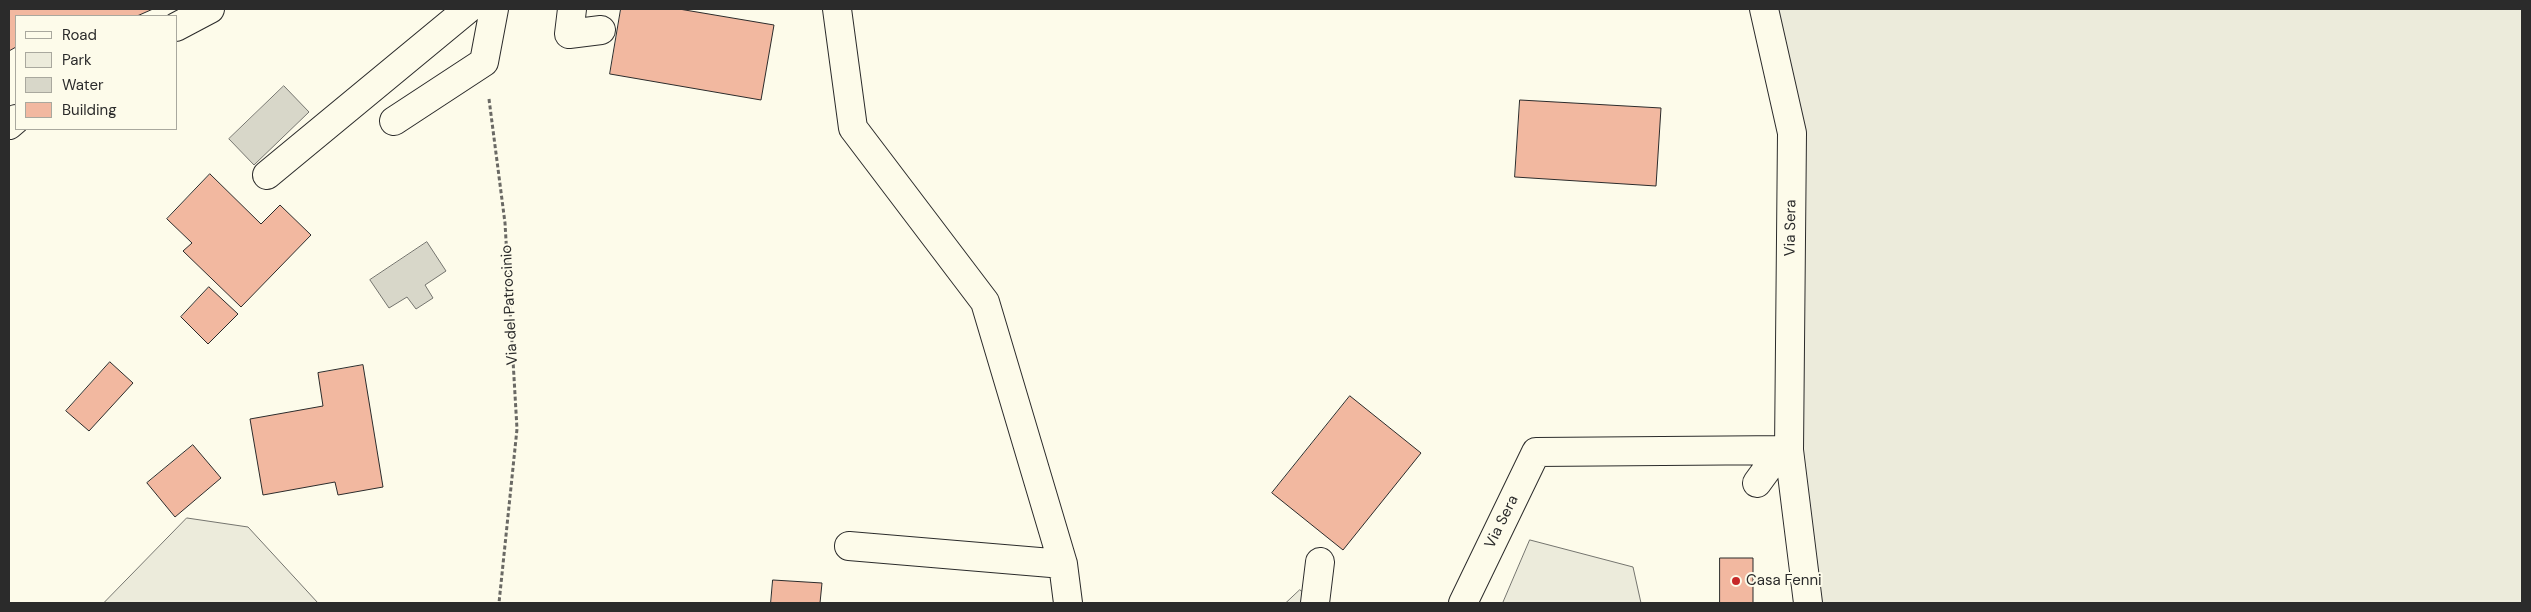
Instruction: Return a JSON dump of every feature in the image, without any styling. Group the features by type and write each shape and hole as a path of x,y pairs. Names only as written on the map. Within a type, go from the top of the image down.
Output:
{"street":[{"path":"178,26 210,9"},
{"path":"267,175 468,9"},
{"path":"394,120 484,62 494,9"},
{"path":"572,9 569,34 601,30"},
{"path":"838,9 853,128 985,302 1063,564 1068,603"},
{"name":"Via Sera","path":"1764,9 1792,133 1785,450 1808,603"},
{"path":"1757,483 1785,450"},
{"name":"Via Sera","path":"1463,603 1536,452 1785,450"},
{"path":"849,546 1063,564"},
{"path":"1314,603 1320,562"}],"path":[{"name":"Via del Patrocinio","path":"484,62 505,223 518,429 499,603"}],"green space":[{"path":"1778,9 2522,9 2522,603 1821,603 1802,451"},
{"path":"187,518 248,527 318,603 104,603"},
{"path":"1530,540 1633,567 1641,603 1503,603"},
{"path":"1300,590 1319,603 1286,603"}],"water":[{"path":"284,86 309,112 254,165 229,139"},
{"path":"427,242 446,271 425,285 433,298 416,309 407,297 389,308 370,280"}],"building":[{"path":"9,9 153,9 139,15 15,15 15,48 9,51"},
{"path":"621,9 679,9 774,25 761,100 610,74"},
{"path":"1520,100 1661,108 1656,186 1515,177"},
{"path":"210,174 261,224 280,205 311,235 241,307 183,251 192,243 167,219"},
{"path":"209,287 238,314 208,344 181,317"},
{"path":"110,362 133,383 89,431 66,411"},
{"path":"363,365 383,487 338,495 335,482 263,495 250,419 323,406 318,373"},
{"path":"1350,396 1421,453 1343,550 1272,493"},
{"path":"193,445 221,478 175,517 147,483"},
{"name":"Casa Fenni","path":"1720,558 1753,558 1753,603 1720,603"},
{"path":"773,580 822,583 820,603 771,603"}],"place":[{"name":"Casa Fenni","path":"1736,581"}]}
